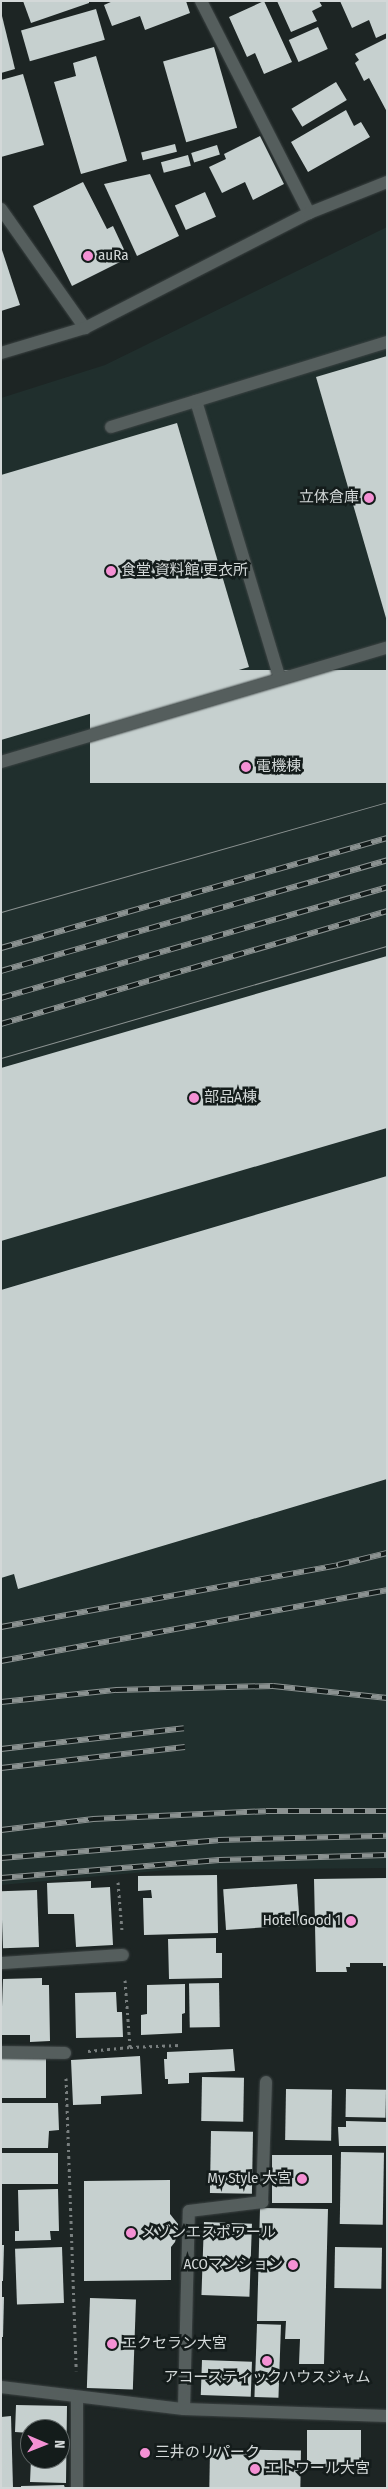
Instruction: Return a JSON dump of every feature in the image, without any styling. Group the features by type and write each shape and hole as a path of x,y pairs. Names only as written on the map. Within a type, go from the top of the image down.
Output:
{"street":[{"path":"201,1 309,213"},
{"path":"1,353 85,328 309,213 387,182"},
{"path":"1,209 85,328"},
{"path":"111,427 387,342"},
{"path":"196,401 280,680"},
{"path":"1,762 387,648"},
{"path":"1,1963 123,1955"},
{"path":"1,2052 64,2052"},
{"path":"184,2408 189,2211 262,2202 266,2082"},
{"path":"1,2387 184,2408 387,2416"},
{"path":"77,2397 77,2488"}],"path":[{"path":"118,1882 130,2047"},
{"path":"77,2397 64,2052 180,2045"}],"shaded area":[{"path":"387,227 387,1868 168,1870 1,1885 1,398 105,365"}],"building":[{"path":"23,1 89,1 89,3 31,23"},
{"path":"113,1 186,1 190,13 145,30 140,16 112,26 104,5"},
{"path":"264,1 292,62 264,74 255,53 247,57 229,17"},
{"path":"277,1 319,1 322,6 312,11 317,21 291,32"},
{"path":"340,1 387,1 387,33 376,38 369,20 352,28"},
{"path":"96,9 105,40 30,61 21,30"},
{"path":"1,17 15,69 1,73"},
{"path":"318,27 328,49 299,62 289,40"},
{"path":"387,38 387,112 369,78 364,81 355,63 359,60 355,54"},
{"path":"214,47 237,128 186,142 163,62"},
{"path":"96,56 127,161 81,174 54,82 76,76 73,63"},
{"path":"23,74 44,145 1,157 1,80"},
{"path":"336,82 347,100 302,127 291,109"},
{"path":"346,110 354,126 361,122 370,137 308,172 291,142"},
{"path":"260,136 284,184 253,200 245,182 222,193 209,167 226,159 224,154"},
{"path":"175,144 177,152 143,160 141,152"},
{"path":"217,145 220,155 194,162 191,153"},
{"path":"188,155 191,166 164,173 161,162"},
{"path":"150,174 179,236 137,256 104,184"},
{"path":"83,182 107,229 113,226 128,258 72,286 33,206"},
{"path":"205,192 216,217 186,230 175,205"},
{"path":"1,247 20,305 1,311"},
{"name":"立体倉庫","path":"387,356 387,618 386,618 316,377"},
{"name":"食堂 資料館 更衣所","path":"177,423 249,667 1,740 1,475"},
{"name":"電機棟","path":"90,670 387,670 387,783 90,783"},
{"name":"部品A棟","path":"387,956 387,1128 1,1241 1,1068"},
{"path":"387,1176 387,1479 18,1589 14,1574 1,1578 1,1290"},
{"path":"217,1875 218,1933 144,1935 143,1898 152,1898 151,1890 138,1891 138,1876"},
{"name":"Hotel Good 1","path":"387,1878 387,1966 383,1966 383,1963 350,1963 350,1967 346,1967 347,1972 316,1972 314,1879"},
{"path":"91,1881 91,1888 110,1887 113,1945 76,1947 74,1914 48,1914 47,1883"},
{"path":"297,1884 300,1925 226,1930 223,1889"},
{"path":"37,1890 39,1947 3,1948 1,1891"},
{"path":"216,1938 216,1953 222,1953 222,1978 169,1979 168,1939"},
{"path":"42,1978 42,1985 49,1985 50,2041 30,2042 30,2035 1,2035 3,1979"},
{"path":"219,1983 220,2027 190,2028 189,1984"},
{"path":"185,1984 185,2013 182,2014 182,2033 141,2035 141,2015 147,2014 147,1985"},
{"path":"116,1992 117,2012 122,2012 123,2037 76,2038 75,1993"},
{"path":"233,2049 235,2071 189,2073 189,2083 168,2084 168,2079 165,2079 164,2059 167,2059 167,2052"},
{"path":"1,2056 46,2056 46,2098 1,2098"},
{"path":"140,2056 142,2094 101,2096 101,2104 73,2105 71,2060"},
{"path":"202,2077 244,2078 243,2122 201,2121"},
{"path":"286,2089 332,2090 331,2141 285,2140"},
{"path":"346,2089 386,2090 386,2118 346,2117"},
{"path":"1,2103 58,2103 59,2130 49,2131 48,2148 1,2148"},
{"path":"346,2121 386,2122 386,2146 339,2146 338,2127 346,2127"},
{"path":"211,2131 253,2132 252,2194 210,2193"},
{"path":"341,2152 384,2153 383,2225 340,2224"},
{"path":"1,2153 58,2153 58,2184 1,2184"},
{"name":"My Style 大宮","path":"272,2155 332,2155 332,2203 272,2203"},
{"name":"メゾンエスポワール","path":"170,2180 170,2214 178,2224 175,2242 171,2247 171,2280 84,2281 84,2181"},
{"path":"58,2189 59,2231 50,2231 51,2240 15,2241 15,2231 19,2231 18,2190"},
{"name":"ACOマンション","path":"260,2208 328,2209 324,2364 299,2364 300,2339 285,2339 286,2321 257,2321"},
{"path":"204,2222 252,2224 249,2297 201,2295"},
{"path":"1,2245 4,2245 3,2281 1,2281"},
{"path":"62,2247 64,2303 17,2305 15,2249"},
{"path":"335,2247 382,2248 381,2289 334,2288"},
{"path":"1,2297 4,2297 3,2337 1,2337"},
{"name":"エクセラン大宮","path":"90,2298 136,2300 133,2390 87,2388"},
{"name":"アコースティックハウスジャム","path":"257,2324 281,2325 278,2398 254,2397"},
{"path":"202,2360 252,2362 251,2397 201,2395"},
{"path":"16,2405 67,2406 67,2419 20,2419 20,2432 15,2432"},
{"path":"11,2416 13,2488 1,2488 1,2417"},
{"path":"307,2430 361,2430 361,2467 307,2467"},
{"name":"エトワール大宮","path":"210,2449 301,2451 300,2488 209,2488"},
{"path":"31,2469 66,2469 66,2483 30,2482"},
{"path":"64,2485 65,2488 21,2488 21,2486"}],"tram line":[{"path":"1,912 387,802"},
{"path":"1,1058 387,946"}],"railway":[{"path":"1,948 387,838"},
{"path":"1,971 387,860"},
{"path":"1,998 387,887"},
{"path":"1,1024 387,911"},
{"path":"1,1627 338,1565 387,1553"},
{"path":"1,1661 387,1590"},
{"path":"1,1702 116,1690 273,1686 387,1698"},
{"path":"1,1749 184,1728"},
{"path":"1,1768 185,1747"},
{"path":"1,1830 93,1819 266,1811 387,1811"},
{"path":"1,1858 218,1840 387,1836"},
{"path":"1,1878 219,1860 387,1855"}],"place":[{"name":"auRa","path":"88,256"},
{"name":"立体倉庫","path":"369,498"},
{"name":"食堂 資料館 更衣所","path":"111,571"},
{"name":"電機棟","path":"246,767"},
{"name":"部品A棟","path":"194,1098"},
{"name":"Hotel Good 1","path":"351,1921"},
{"name":"My Style 大宮","path":"302,2179"},
{"name":"メゾンエスポワール","path":"131,2233"},
{"name":"ACOマンション","path":"293,2265"},
{"name":"エクセラン大宮","path":"112,2344"},
{"name":"アコースティックハウスジャム","path":"267,2361"},
{"name":"三井のリパーク","path":"145,2453"},
{"name":"エトワール大宮","path":"255,2469"}]}
